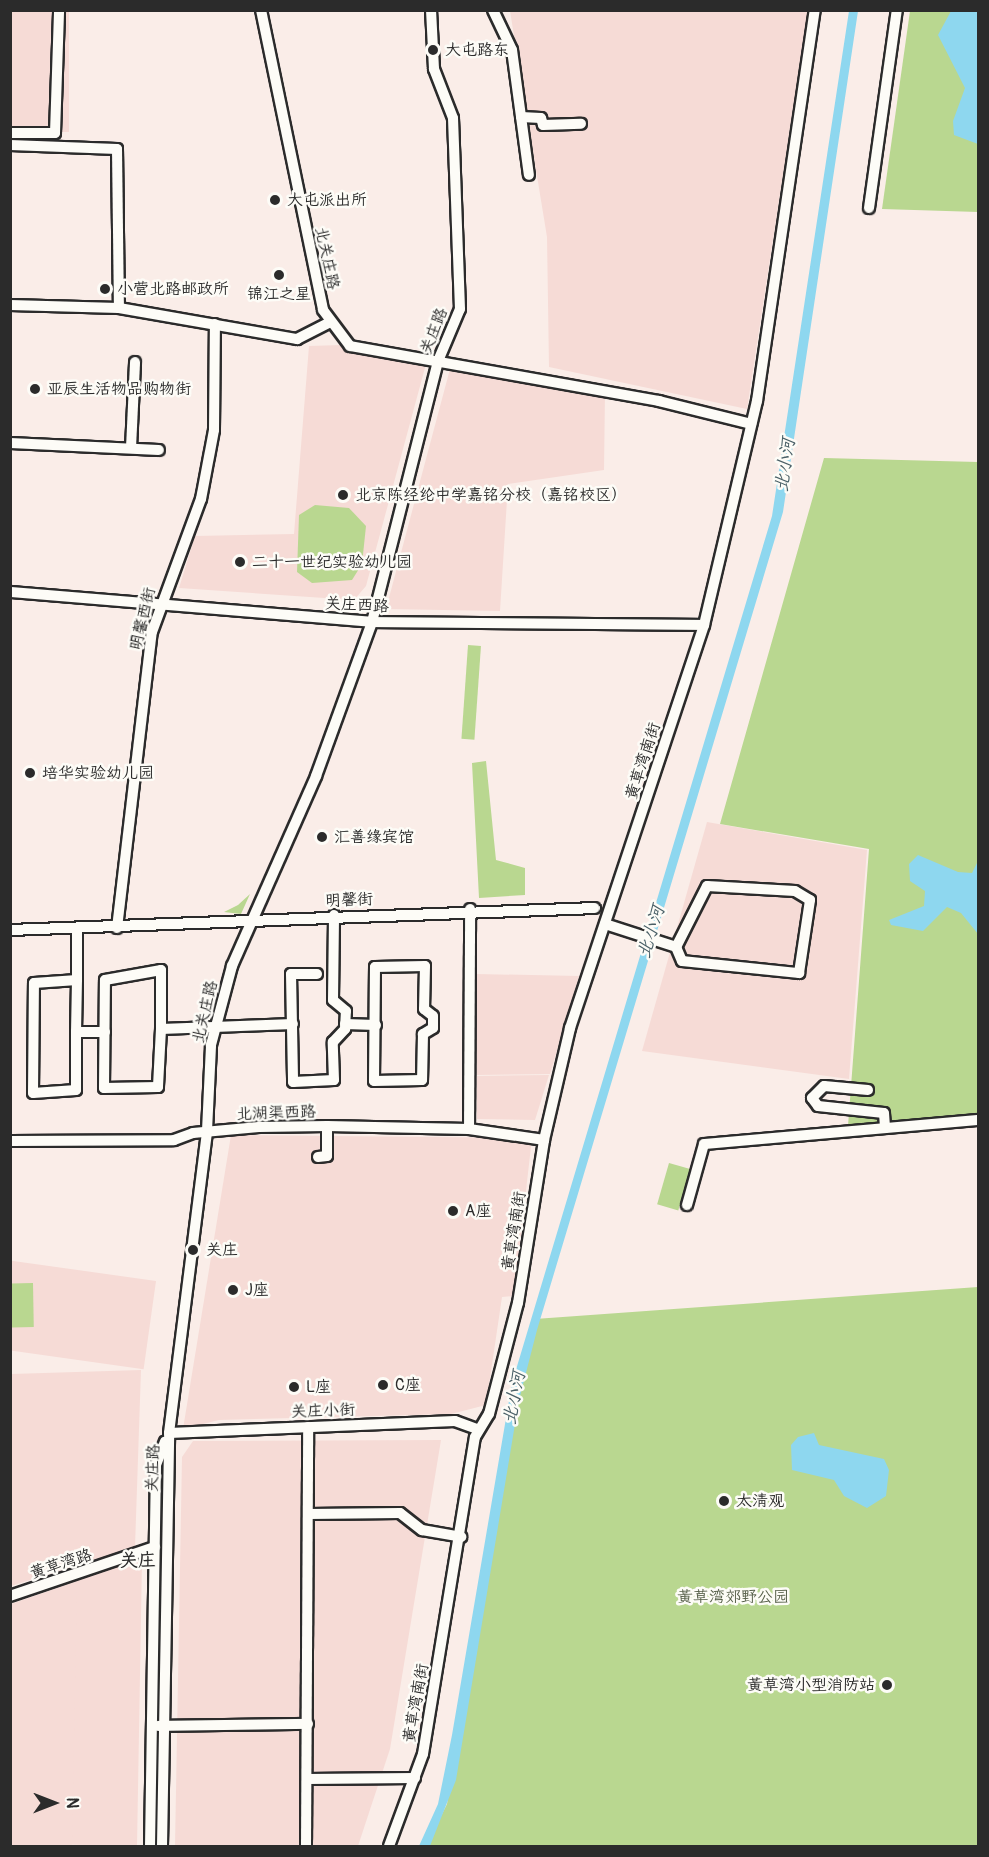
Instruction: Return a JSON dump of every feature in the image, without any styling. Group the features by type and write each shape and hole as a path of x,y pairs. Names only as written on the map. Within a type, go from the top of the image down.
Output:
{"street":[{"path":"10,133 50,134 57,129 59,10"},
{"name":"北关庄路","path":"261,10 322,310 350,346 438,361 751,424"},
{"name":"关庄路","path":"372,622 438,361 460,309 453,118 434,69 431,10"},
{"path":"493,10 512,50 529,175"},
{"name":"黄草湾南街","path":"389,1846 415,1778 461,1537 477,1429 489,1414 518,1303 544,1140 570,1028 704,625 751,424 815,10"},
{"path":"869,208 897,10"},
{"path":"521,117 541,118 543,125 581,124"},
{"path":"10,144 117,149 119,308"},
{"path":"10,305 119,308 297,339 331,322"},
{"name":"明馨西街","path":"117,928 158,605 201,499 214,430 215,324"},
{"path":"131,448 135,362"},
{"path":"10,443 159,450"},
{"name":"关庄西路","path":"10,592 372,622 704,625"},
{"name":"北关庄路","path":"169,1433 207,1131 217,1025 232,966 316,776 372,622"},
{"path":"605,924 676,947 682,961 799,973 810,900 795,891 706,886 676,947"},
{"name":"明馨街","path":"10,930 117,928 470,909 595,908"},
{"path":"469,1129 470,909"},
{"path":"317,974 291,974 293,1082 334,1080 333,1042 345,1024 346,1011 333,1000 334,915"},
{"path":"77,929 77,980 76,1032 76,1090 33,1093 34,983 77,980"},
{"path":"375,966 425,966 424,1009 433,1016 433,1028 423,1034 422,1080 375,1081 376,1025 375,966"},
{"path":"161,970 161,1029 158,1087 104,1088 105,980 161,970"},
{"path":"161,1029 217,1025 293,1024"},
{"path":"345,1024 376,1025"},
{"path":"76,1032 105,1032"},
{"path":"868,1090 824,1086 812,1098 818,1106 884,1113 885,1128"},
{"path":"687,1204 704,1143 978,1120"},
{"path":"318,1157 327,1156 327,1126"},
{"name":"北湖渠西路","path":"10,1141 174,1140 207,1131 327,1126 469,1129 544,1140"},
{"name":"关庄小街","path":"169,1433 455,1421 477,1429"},
{"path":"306,1846 308,1427"},
{"name":"关庄路","path":"162,1846 155,1547 156,1465 169,1433"},
{"name":"关庄路","path":"150,1846 158,1726 169,1433"},
{"path":"309,1514 400,1513 422,1530 461,1537"},
{"name":"黄草湾路","path":"10,1596 155,1547"},
{"path":"158,1726 308,1725"},
{"path":"307,1779 415,1778"}],"shaded area":[{"path":"10,11 69,11 69,132 10,132"},
{"path":"510,11 808,11 747,409 549,367 547,237"},
{"name":"北京陈经纶中学嘉铭分校（嘉铭校区）","path":"341,345 426,364 366,586 354,600 179,588 195,536 294,534 309,346"},
{"path":"450,369 605,393 604,470 508,484 500,611 386,609"},
{"path":"707,822 867,850 849,1079 642,1051"},
{"path":"476,974 579,976 550,1074 477,1075"},
{"path":"549,1075 535,1120 477,1119 477,1076"},
{"path":"231,1135 532,1138 514,1296 502,1297 486,1405 451,1414 219,1420 183,1429"},
{"path":"11,1261 156,1281 144,1369 10,1350"},
{"path":"141,1370 135,1547 11,1586 11,1374"},
{"path":"441,1440 390,1749 358,1846 175,1846 182,1457 193,1441"},
{"path":"76,1559 142,1560 137,1846 71,1845"},
{"path":"77,1581 72,1846 11,1846 11,1604"}],"green space":[{"path":"910,11 978,11 978,212 882,209"},
{"path":"824,458 978,462 978,1115 848,1126 869,849 720,824"},
{"path":"315,505 349,508 366,526 362,564 352,580 312,583 297,572 299,515"},
{"path":"468,645 481,646 474,740 461,739"},
{"path":"486,761 496,860 525,868 525,895 479,898 472,763"},
{"path":"250,894 241,914 224,912 238,905"},
{"path":"669,1163 690,1169 678,1210 657,1204"},
{"path":"11,1283 33,1283 34,1327 12,1327"},
{"name":"黄草湾郊野公园","path":"978,1287 978,1846 426,1846 447,1804 518,1374 535,1319"}],"water":[{"name":"北小河","path":"849,11 858,11 783,512 537,1330 519,1400 456,1780 430,1846 419,1846 438,1804 452,1735 512,1383 772,516"},
{"path":"951,11 978,11 978,144 954,135 953,121 965,88 938,35"},
{"path":"918,855 958,872 972,873 978,861 978,934 961,913 947,907 923,931 891,925 889,920 924,906 925,891 910,881 909,864"},
{"path":"814,1433 819,1445 884,1459 889,1470 886,1496 867,1508 844,1496 834,1480 792,1470 791,1445 798,1437"}],"place":[{"name":"大屯路东","path":"433,50"},
{"name":"大屯派出所","path":"275,200"},
{"name":"锦江之星","path":"279,275"},
{"name":"小营北路邮政所","path":"105,289"},
{"name":"亚辰生活物品购物街","path":"35,389"},
{"name":"北京陈经纶中学嘉铭分校（嘉铭校区）","path":"343,495"},
{"name":"二十一世纪实验幼儿园","path":"240,562"},
{"name":"培华实验幼儿园","path":"30,773"},
{"name":"汇善缘宾馆","path":"322,837"},
{"name":"A座","path":"453,1211"},
{"name":"关庄","path":"193,1250"},
{"name":"J座","path":"233,1290"},
{"name":"C座","path":"383,1385"},
{"name":"L座","path":"294,1387"},
{"name":"太清观","path":"724,1501"},
{"name":"黄草湾小型消防站","path":"887,1685"}],"district":[{"name":"关庄","path":"138,1561"}]}
